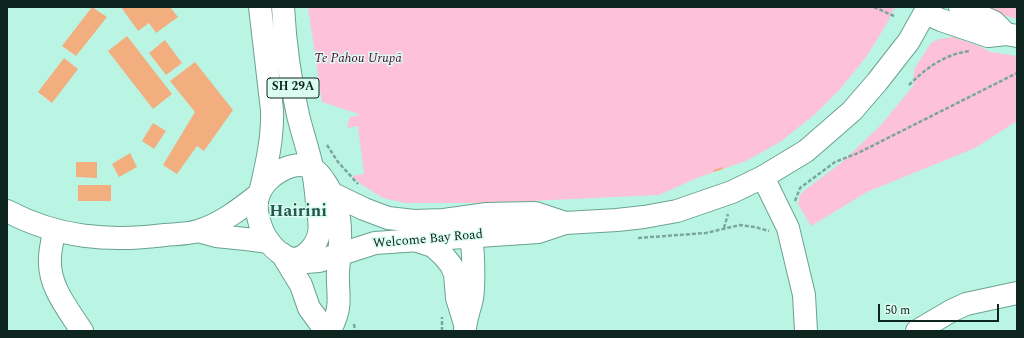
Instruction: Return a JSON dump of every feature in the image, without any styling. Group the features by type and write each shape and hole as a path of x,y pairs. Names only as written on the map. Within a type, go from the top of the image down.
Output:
{"main road":[{"name":"SH 29A","path":"260,7 272,110 272,123 271,139 260,192 258,216 263,232 281,252 301,285 309,308 326,331"},
{"name":"SH 29A","path":"281,252 299,258 310,251 318,240 320,232 320,222 312,168 297,109 291,74 283,7"},
{"path":"960,7 994,22 1011,35"},
{"path":"926,10 988,36 1011,35"},
{"name":"Welcome Bay Road","path":"198,231 216,236 246,238 281,252 313,262 340,255 375,243 538,232 565,223 617,220 676,211 732,192 764,177 806,151 852,111 878,82 905,47 926,10"},
{"path":"7,211 54,230 89,237 139,238 198,231 222,221 239,210 260,192 270,178 283,169 305,165 312,168 324,179 338,206 341,230 338,273 338,308 330,331"},
{"path":"764,177 788,228 804,295 806,331"},
{"name":"Welcome Bay Road","path":"333,194 364,209 388,218 414,221 451,220 487,214 535,213 565,223"},
{"path":"451,220 464,226 470,236 473,254 472,297 465,327"},
{"path":"54,230 50,258 50,271 53,284 82,331"},
{"path":"415,240 433,246 443,254 451,265 455,274 457,298 465,327"},
{"path":"918,331 943,325 951,311 966,304 1017,293"}],"path":[{"path":"874,7 894,16"},
{"path":"909,85 924,71 940,60 961,52 974,50"},
{"path":"795,207 795,200 800,188 835,162 858,153 1017,73"},
{"path":"326,141 328,147 338,162 361,188"},
{"path":"636,238 706,233 740,225 755,227 774,233"},
{"path":"442,310 442,331"},
{"path":"354,319 355,331"}],"green space":[{"name":"Te Pahou Urupā","path":"308,7 895,7 867,56 840,89 814,115 780,142 746,161 697,178 659,195 486,203 405,203 383,198 362,185 352,176 364,174 358,126 347,128 350,117 359,114 322,102"},
{"path":"980,7 1017,7 1017,19 984,9"},
{"path":"953,37 979,46 990,52 1017,56 1017,121 975,148 867,192 811,226 798,204 800,195 841,163 881,125 914,85 913,78 915,68 931,43 939,39"}],"building":[{"path":"92,7 107,17 76,56 62,46"},
{"path":"121,7 170,7 178,17 156,33 149,23 138,31"},
{"path":"127,36 172,94 153,109 108,51"},
{"path":"165,40 182,63 166,75 149,53"},
{"path":"64,58 78,69 52,103 38,92"},
{"path":"195,62 233,110 204,151 197,146 177,174 163,165 195,112 170,81"},
{"path":"153,123 166,131 154,149 142,141"},
{"path":"130,153 137,167 119,177 112,164"},
{"path":"76,162 97,162 97,178 76,177"},
{"path":"723,167 723,169 714,172 713,170"},
{"path":"78,185 111,185 111,201 78,201"}],"district":[{"name":"Hairini","path":"298,213"}]}
